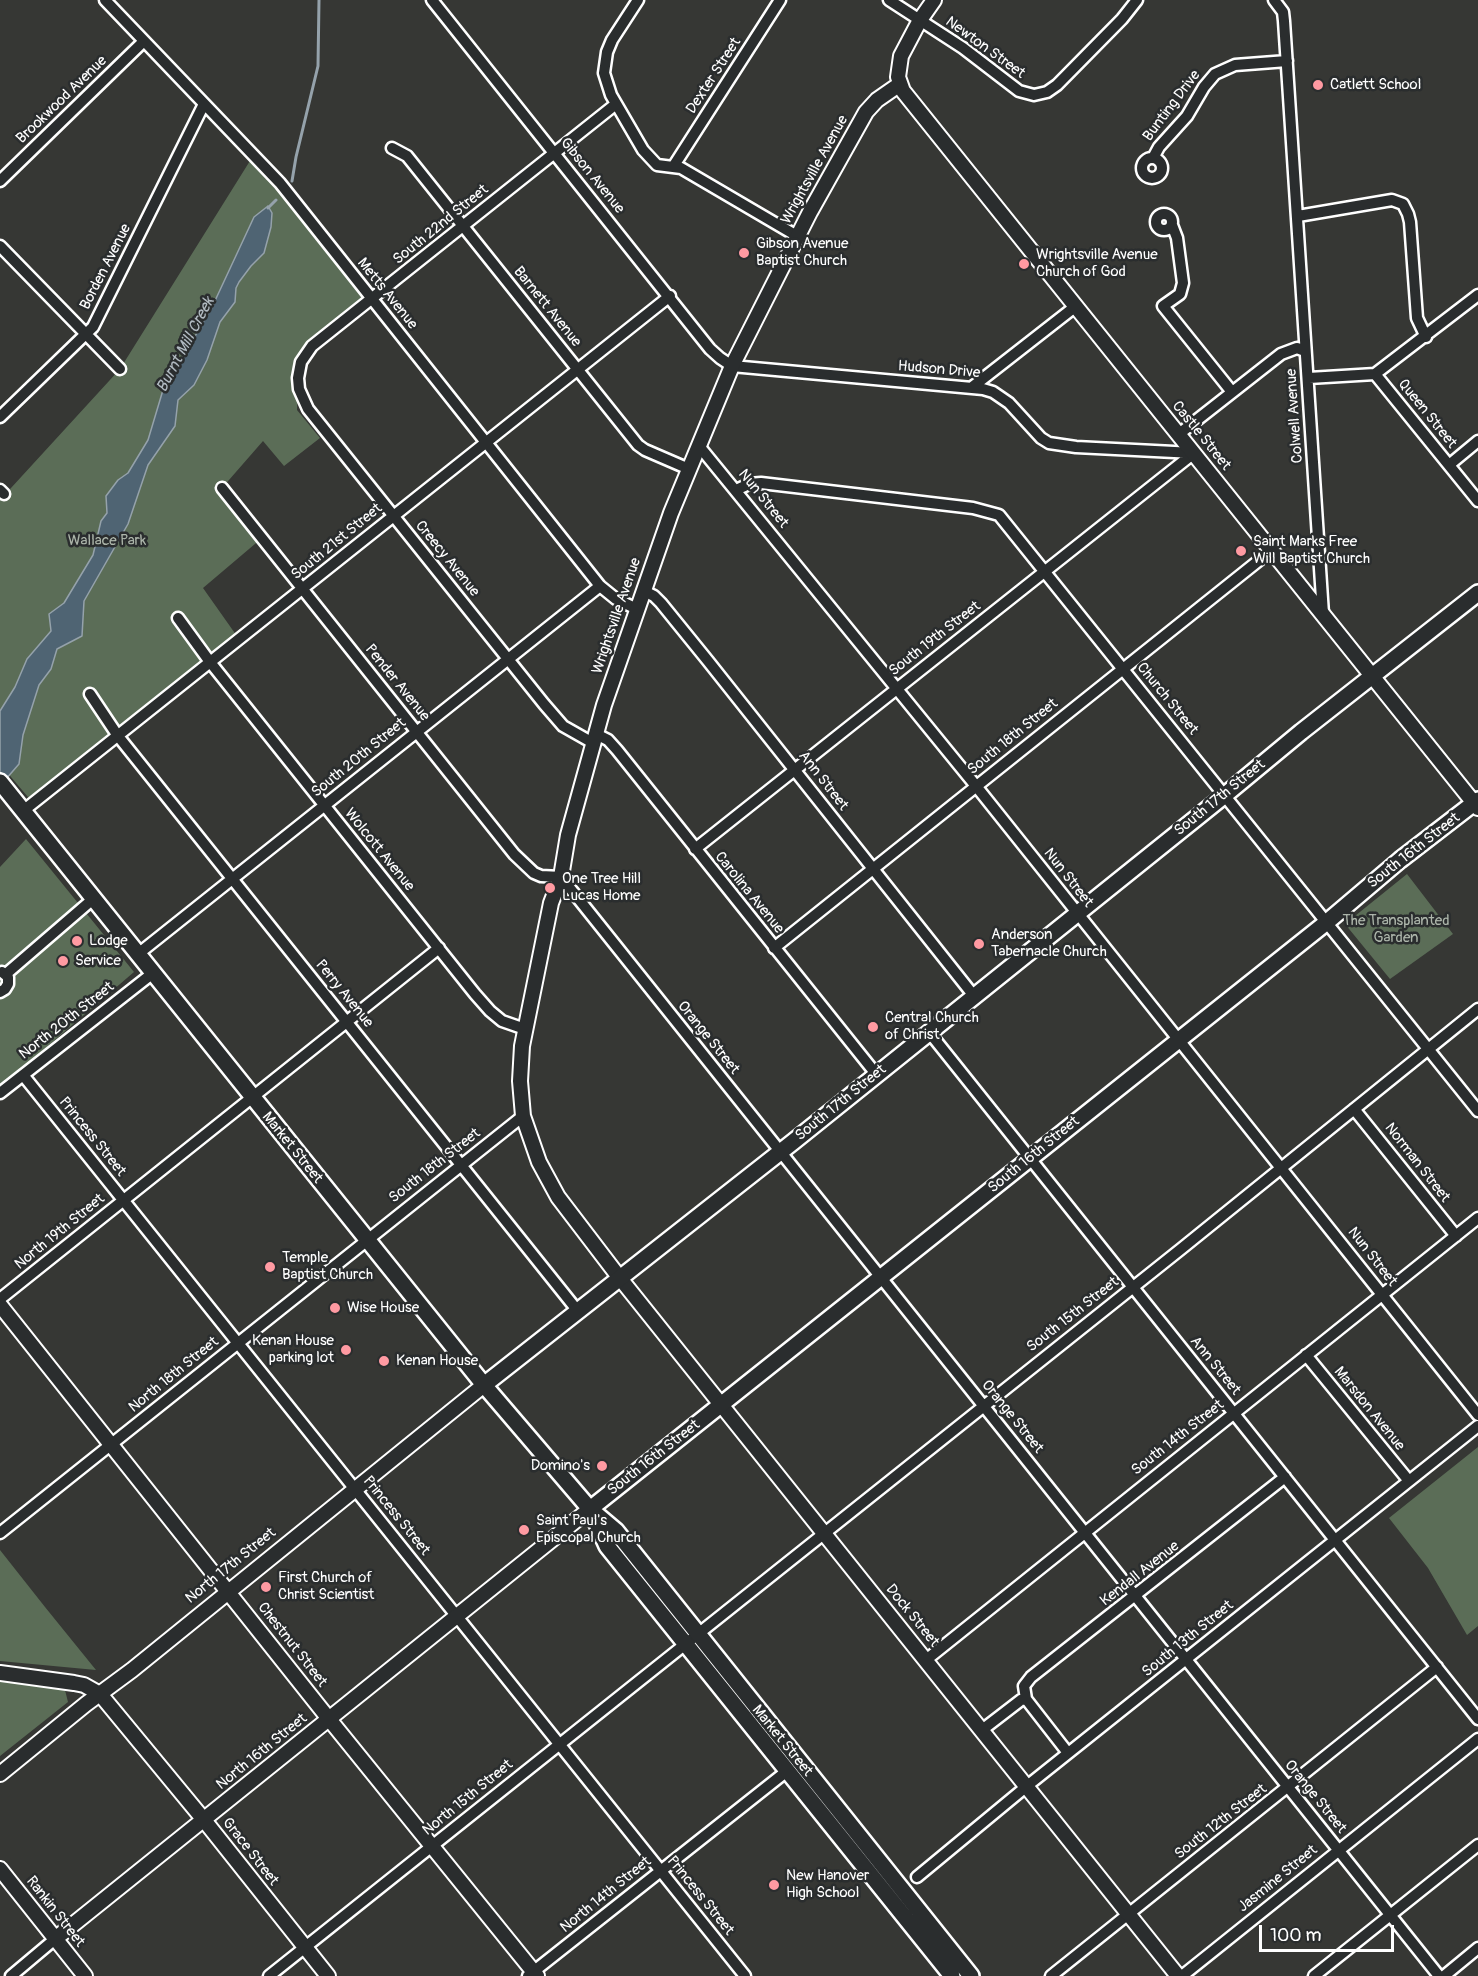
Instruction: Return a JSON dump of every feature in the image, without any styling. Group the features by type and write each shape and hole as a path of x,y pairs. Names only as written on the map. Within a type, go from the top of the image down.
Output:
{"main road":[{"name":"South 17th Street","path":"484,1385 780,1152 1301,732 1478,593"},
{"name":"Market Street","path":"0,782 484,1385 590,1509 607,1546 691,1638 971,1976"},
{"name":"South 16th Street","path":"590,1509 1327,922 1400,860 1477,804"},
{"name":"Market Street","path":"691,1638 787,1771 952,1976"}],"street":[{"name":"Metts Avenue","path":"105,0 280,183 600,586 637,609"},
{"name":"Gibson Avenue","path":"432,0 710,349 732,366"},
{"path":"638,0 612,40 604,60 605,79 616,104 646,155 657,165 681,168 797,236"},
{"name":"Dexter Street","path":"673,167 780,0"},
{"name":"Newton Street","path":"889,0 963,48 1018,92 1034,95 1047,92 1057,85 1122,19 1137,0"},
{"path":"900,84 898,71 901,56 920,20 934,0"},
{"name":"Colwell Avenue","path":"1274,0 1283,12 1287,61 1323,614"},
{"name":"Brookwood Avenue","path":"0,181 144,41"},
{"name":"Bunting Drive","path":"1153,159 1159,147 1181,123 1215,74 1235,65 1287,61"},
{"name":"Wrightsville Avenue","path":"619,1277 558,1197 539,1162 523,1116 520,1073 525,1029 551,903 561,878 568,835 604,705 689,469 732,366 797,236 866,112 877,100 900,84"},
{"name":"Castle Street","path":"900,84 908,98 1477,804"},
{"name":"Borden Avenue","path":"0,417 93,327 204,104"},
{"name":"South 22nd Street","path":"298,378 301,362 312,346 616,104"},
{"name":"Barnett Avenue","path":"392,148 407,156 641,448 689,469"},
{"path":"1298,216 1395,200 1406,207 1417,318 1426,337"},
{"path":"1172,225 1177,238 1183,283 1180,294 1163,306 1232,392"},
{"path":"0,246 120,369"},
{"path":"1309,378 1376,374 1478,295"},
{"name":"South 21st Street","path":"23,811 670,296"},
{"path":"971,388 1076,306"},
{"path":"1179,434 1281,354 1297,348 1305,351"},
{"name":"Hudson Drive","path":"732,366 988,390 1010,403 1041,438 1057,445 1194,453"},
{"name":"Queen Street","path":"1376,374 1478,501"},
{"name":"Creecy Avenue","path":"298,378 298,389 308,409 558,721 575,734 595,738"},
{"path":"1449,465 1478,441"},
{"name":"Nun Street","path":"699,446 976,786 1478,1415"},
{"name":"South 19th Street","path":"695,849 1194,453"},
{"name":"Church Street","path":"736,490 749,484 761,483 992,512 1005,520 1478,1111"},
{"name":"Pender Avenue","path":"222,488 525,866 541,876 561,878"},
{"name":"South 18th Street","path":"774,948 1272,550"},
{"name":"South 20th Street","path":"138,954 600,586"},
{"name":"Ann Street","path":"644,591 661,603 974,996"},
{"name":"Wolcott Avenue","path":"178,618 324,806 490,1011 502,1021 525,1029"},
{"name":"Perry Avenue","path":"90,694 118,736 578,1310"},
{"name":"Carolina Avenue","path":"595,738 608,740 617,750 876,1074"},
{"name":"Orange Street","path":"561,878 1441,1976"},
{"path":"0,992 8,984 3,973 93,899"},
{"path":"252,1096 439,948"},
{"name":"North 20th Street","path":"0,1093 153,973"},
{"name":"South 15th Street","path":"691,1638 1478,1010"},
{"name":"Ann Street","path":"929,1032 1478,1719"},
{"name":"Princess Street","path":"23,1075 745,1976"},
{"name":"North 19th Street","path":"0,1299 252,1096"},
{"name":"Norman Street","path":"1354,1109 1456,1236"},
{"name":"South 18th Street","path":"366,1239 523,1116"},
{"name":"South 14th Street","path":"926,1660 1478,1218"},
{"name":"North 18th Street","path":"0,1533 366,1239"},
{"name":"Dock Street","path":"619,1277 1180,1976"},
{"name":"Chestnut Street","path":"0,1305 533,1975"},
{"name":"Marsdon Avenue","path":"1306,1355 1409,1481"},
{"name":"North 17th Street","path":"0,1774 484,1385"},
{"name":"South 13th Street","path":"917,1877 1068,1753 1478,1426"},
{"name":"Kendall Avenue","path":"1026,1699 1024,1686 1031,1677 1285,1478"},
{"name":"North 16th Street","path":"11,1976 590,1509"},
{"name":"North 15th Street","path":"269,1976 691,1638"},
{"name":"South 12th Street","path":"1051,1976 1437,1667"},
{"path":"0,1673 84,1685 100,1694"},
{"name":"Grace Street","path":"100,1694 328,1976"},
{"path":"982,1730 1026,1699 1068,1753"},
{"name":"Jasmine Street","path":"1180,1976 1478,1739"},
{"name":"North 14th Street","path":"533,1975 787,1771"},
{"path":"1314,1976 1478,1845"},
{"name":"Rankin Street","path":"0,1869 85,1976"},
{"path":"1441,1976 1478,1948"}],"green space":[{"name":"Wallace Park","path":"253,156 371,299 312,346 298,371 297,410 320,438 284,466 263,441 222,488 262,538 203,588 239,639 33,803 0,764 0,500 120,369"},
{"path":"26,839 134,972 0,1087 0,867"},
{"name":"The Transplanted Garden","path":"1407,874 1453,934 1390,979 1345,924"},
{"path":"1478,1447 1478,1626 1467,1635 1428,1568 1389,1518"},
{"path":"0,1550 45,1607 96,1670 0,1661"},
{"path":"0,1681 65,1690 68,1702 0,1756"}],"water":[{"path":"268,206 272,213 271,227 264,253 239,282 235,302 220,322 207,360 194,385 178,400 175,426 148,465 128,524 84,601 82,636 57,649 51,669 39,685 23,735 19,764 0,786 0,711 15,687 27,659 51,631 49,614 64,603 93,555 101,521 107,513 106,496 118,480 128,473 148,440 166,380 179,364 213,305 254,217"}],"waterway":[{"name":"Burnt Mill Creek","path":"292,181 318,66 319,0"},
{"name":"Burnt Mill Creek","path":"268,208 276,200"}],"place":[{"name":"Catlett School","path":"1318,85"},
{"name":"Gibson Avenue Baptist Church","path":"744,253"},
{"name":"Wrightsville Avenue Church of God","path":"1024,264"},
{"name":"Saint Marks Free Will Baptist Church","path":"1241,551"},
{"name":"One Tree Hill Lucas Home","path":"550,888"},
{"name":"Lodge","path":"77,941"},
{"name":"Anderson Tabernacle Church","path":"979,944"},
{"name":"Service","path":"63,961"},
{"name":"Central Church of Christ","path":"873,1027"},
{"name":"Temple Baptist Church","path":"270,1267"},
{"name":"Wise House","path":"335,1308"},
{"name":"Kenan House parking lot","path":"346,1350"},
{"name":"Kenan House","path":"384,1361"},
{"name":"Domino's","path":"602,1466"},
{"name":"Saint Paul's Episcopal Church","path":"524,1530"},
{"name":"First Church of Christ Scientist","path":"266,1587"},
{"name":"New Hanover High School","path":"774,1885"}]}
